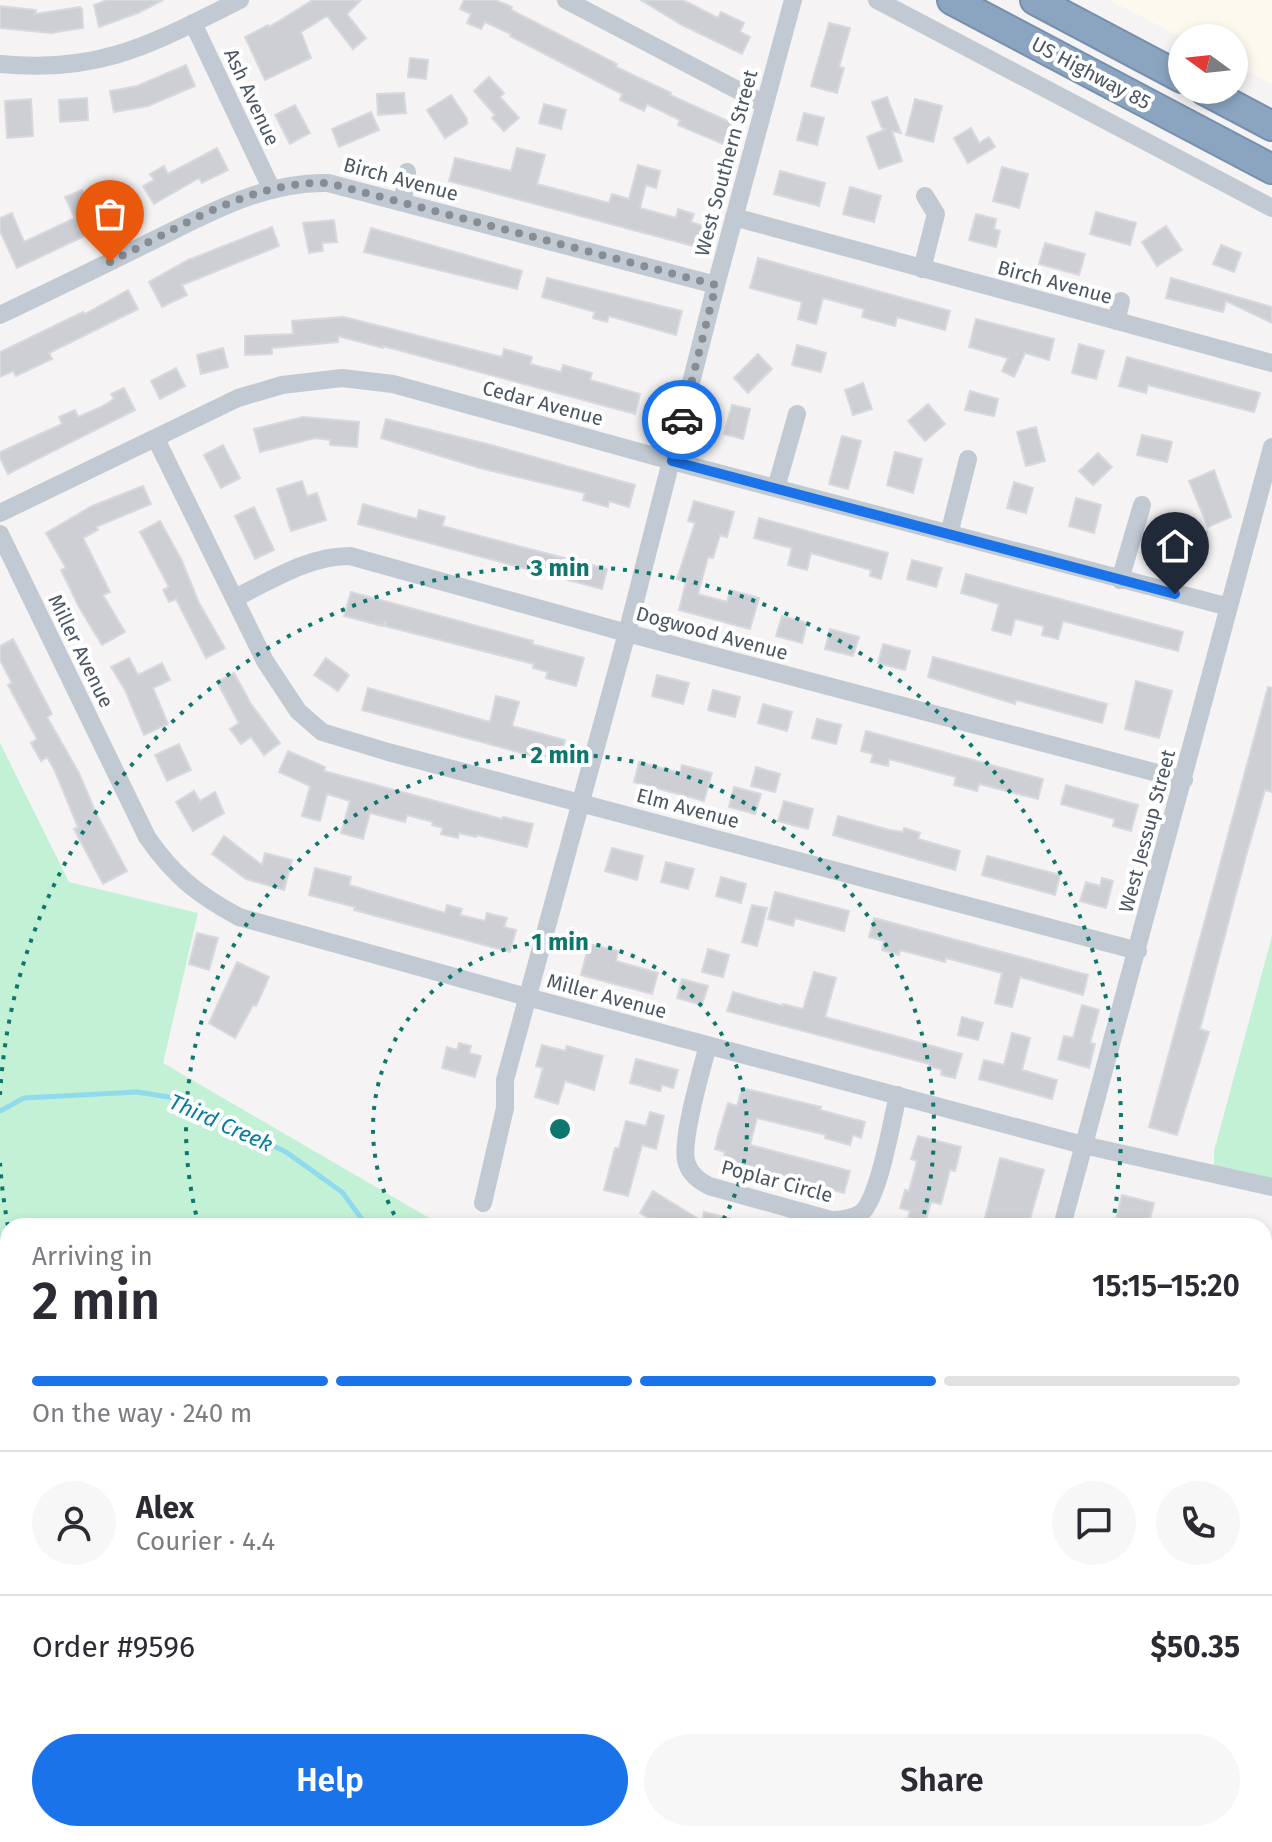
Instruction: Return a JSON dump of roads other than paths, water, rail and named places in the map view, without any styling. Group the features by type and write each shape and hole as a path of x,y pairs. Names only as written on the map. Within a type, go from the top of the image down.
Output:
{"highway":[{"name":"US Highway 85","path":"952,0 1272,169"},
{"name":"US Highway 85","path":"1035,0 1168,71"},
{"path":"1230,104 1272,126"}],"street":[{"path":"0,64 46,67 105,60 132,52 240,0"},
{"path":"566,0 764,104"},
{"name":"West Southern Street","path":"483,1203 505,1108 505,1080 627,633 793,0"},
{"path":"877,0 1272,208"},
{"name":"Ash Avenue","path":"193,23 272,190"},
{"path":"403,202 407,172"},
{"name":"Birch Avenue","path":"0,315 222,207 272,190 309,182 328,183 716,285"},
{"path":"922,269 936,214 925,196"},
{"name":"Birch Avenue","path":"734,217 1272,363"},
{"path":"1116,321 1121,301"},
{"name":"Cedar Avenue","path":"0,513 238,398 312,380 342,378 393,384 672,461 1229,607"},
{"path":"776,488 797,414"},
{"name":"Elm Avenue","path":"156,439 265,661 298,711 322,732 1138,951"},
{"name":"West Jessup Street","path":"1064,1218 1272,447"},
{"path":"949,534 968,459"},
{"path":"1120,580 1142,505"},
{"name":"Miller Avenue","path":"0,534 147,837 177,876 215,904 261,925 527,997 1083,1145 1272,1187"},
{"name":"Dogwood Avenue","path":"235,598 311,561 331,556 350,556 627,633 1184,780"},
{"name":"Poplar Circle","path":"708,1045 685,1145 692,1175 709,1186 824,1218"},
{"name":"Poplar Circle","path":"849,1218 860,1214 873,1197 898,1095"}],"waterway":[{"name":"Third Creek","path":"0,1111 24,1098 137,1092 175,1098 286,1152 342,1192 361,1218"}]}
